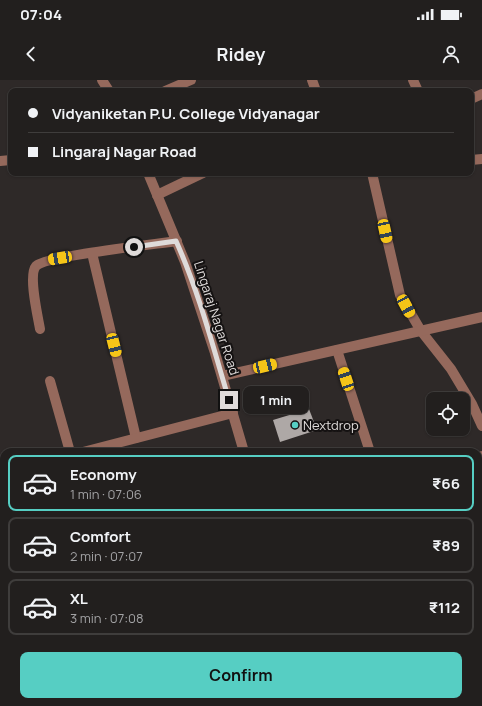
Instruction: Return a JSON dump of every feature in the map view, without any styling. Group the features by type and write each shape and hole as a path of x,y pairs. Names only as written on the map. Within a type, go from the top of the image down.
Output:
{"street":[{"path":"172,88 191,80"},
{"name":"Lingaraj Nagar Road","path":"149,176 185,262 222,376 243,448"},
{"path":"157,194 196,176"},
{"path":"373,176 400,295 421,331 451,369 472,404 482,426"},
{"path":"40,329 33,286 33,274 36,266 45,261 176,241"},
{"path":"92,253 136,438"},
{"path":"222,376 482,317"},
{"path":"337,350 369,448"},
{"path":"50,381 69,448"},
{"path":"99,448 233,413"}],"building":[{"name":"Nextdrop","path":"309,409 317,430 280,442 273,420"}],"place":[{"name":"Nextdrop","path":"295,425"}],"route":[{"path":"134,247 176,241 185,262 229,400"}]}
